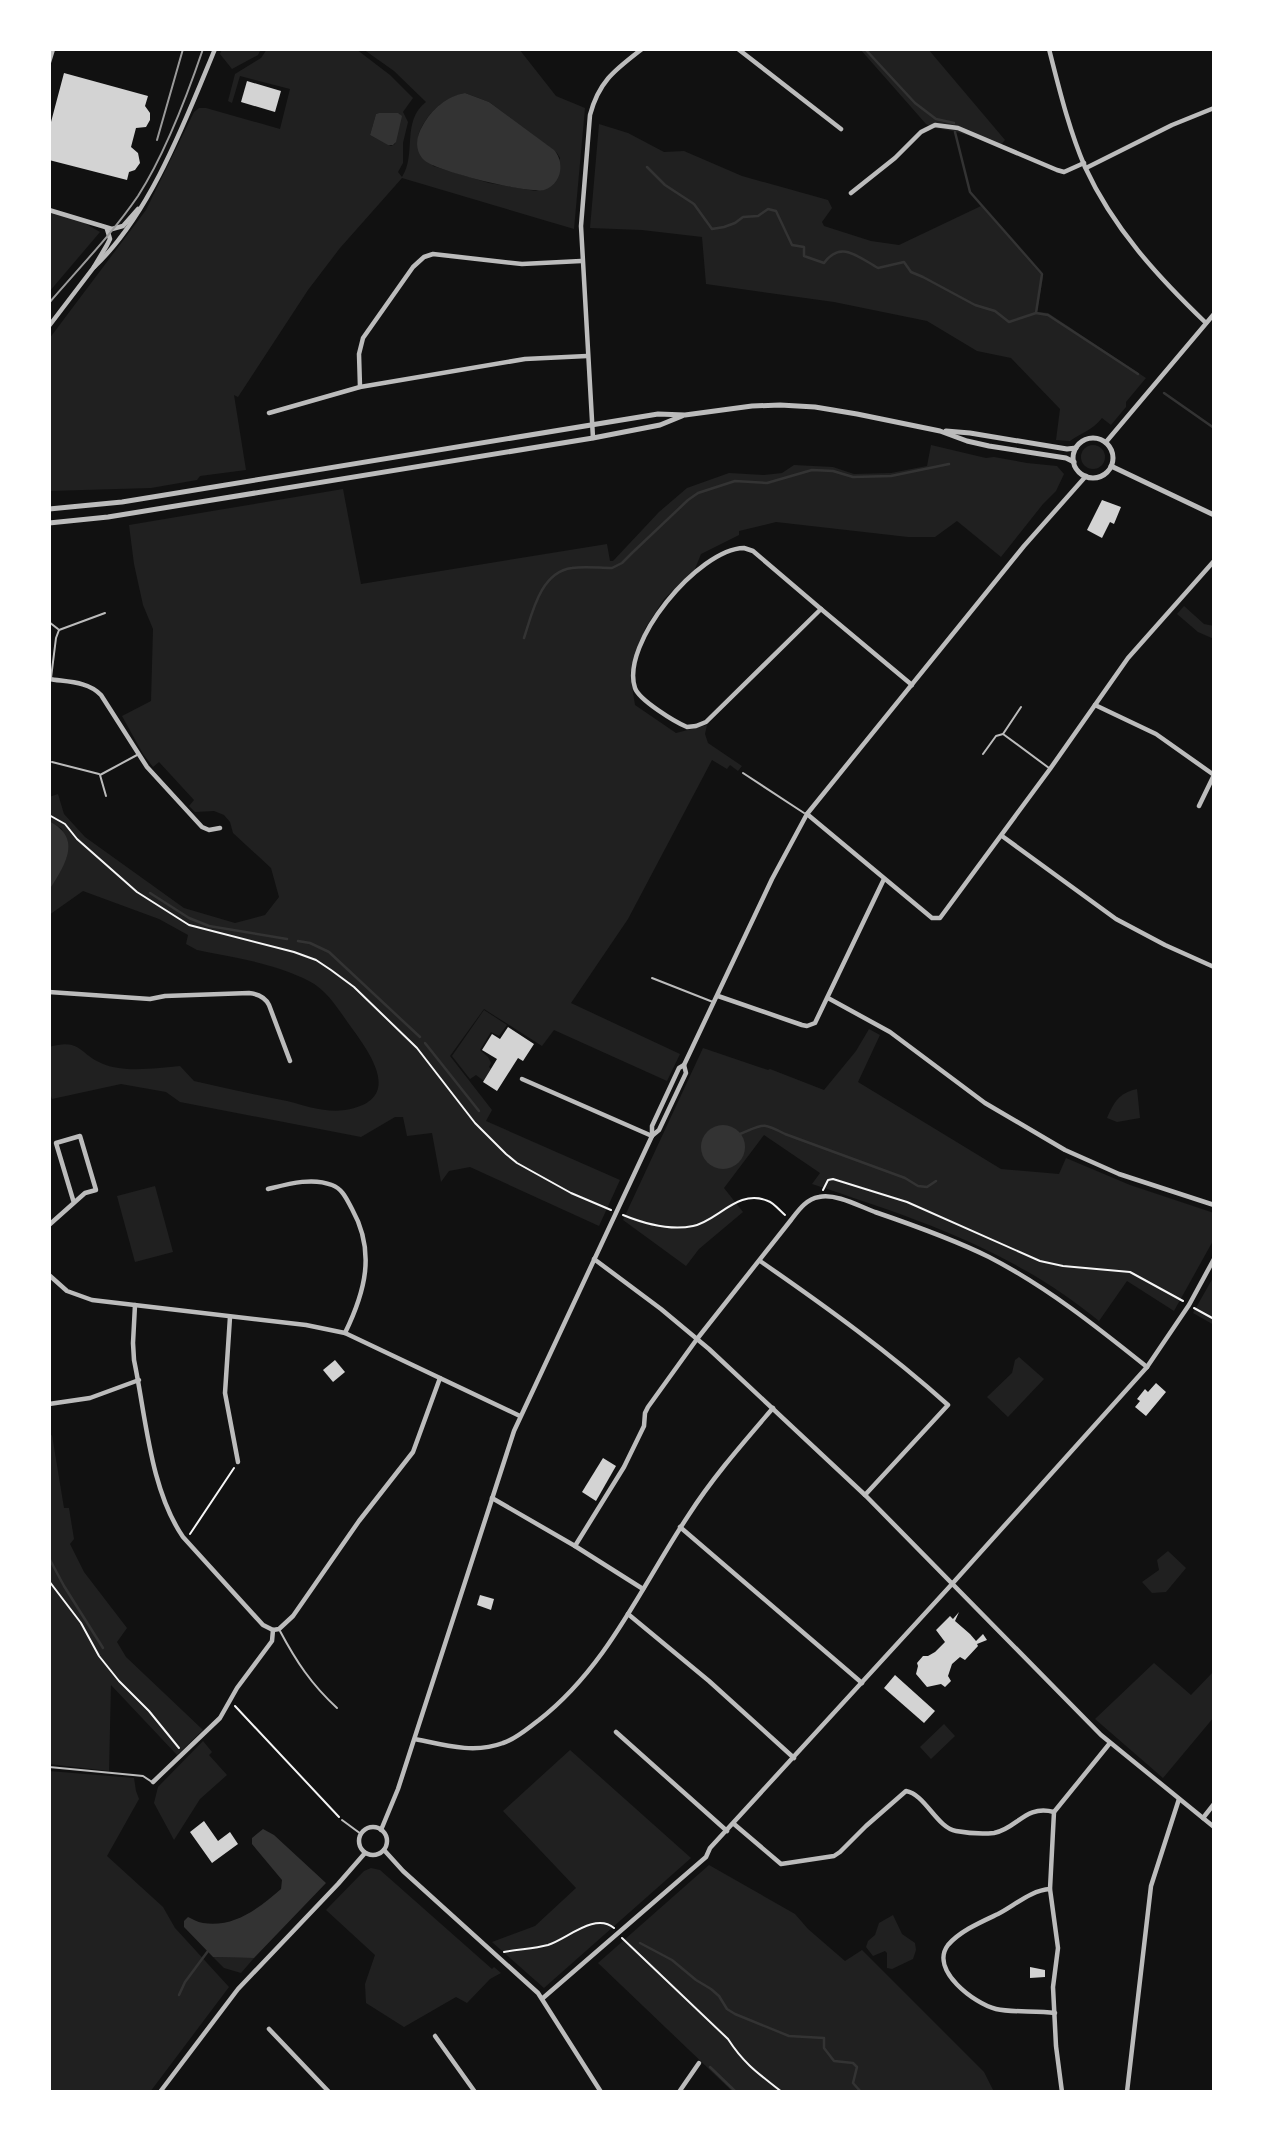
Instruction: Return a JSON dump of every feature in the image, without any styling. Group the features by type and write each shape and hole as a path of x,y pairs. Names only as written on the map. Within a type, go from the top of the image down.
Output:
{"street":[{"path":"49,62 53,49"},
{"path":"49,326 137,215 164,164 215,49"},
{"path":"593,438 581,202 590,116 594,99 614,70 642,49"},
{"path":"738,49 841,129"},
{"path":"1049,49 1085,166 1109,210 1150,266 1206,323"},
{"path":"851,193 895,158 921,132 935,125 958,128 1065,172 1085,166 1214,108"},
{"path":"49,211 107,229 120,228 140,207"},
{"path":"94,267 109,242 107,229"},
{"path":"360,387 359,362 363,338 413,267 424,257 433,254 522,264 582,261"},
{"path":"1106,442 1214,314"},
{"path":"269,412 360,387 526,359 587,356"},
{"path":"49,509 121,502 658,414 685,415 733,407 799,405 837,410 940,431 967,440 1066,458 1074,462 1086,476 1102,475 1111,466 1112,452 1106,442 1090,438 1082,441 1076,448 1074,462"},
{"path":"49,523 108,517 593,438 660,425 685,415"},
{"path":"940,431 970,433 1067,449 1076,448"},
{"path":"1111,466 1214,515"},
{"path":"381,1830 396,1796 520,1416 652,1136 659,1130 686,1073 684,1065 719,996 772,879 807,814 1024,546 1086,476"},
{"path":"821,609 701,725 682,725 640,697 636,691 633,679 635,664 655,617 683,582 709,562 733,549 744,548 753,551 912,685"},
{"path":"807,814 932,918 940,918 1002,836 1128,658 1214,561"},
{"path":"50,679 85,684 95,689 158,780 202,827 209,830 219,828"},
{"path":"1095,705 1156,734 1214,775 1199,806"},
{"path":"1002,836 1116,919 1214,967"},
{"path":"719,996 807,1027 815,1023 884,879"},
{"path":"49,992 150,999 165,996 254,993 263,997 270,1005 290,1061"},
{"path":"828,998 890,1032 979,1098 1056,1146 1119,1174 1214,1205"},
{"path":"522,1079 652,1136"},
{"path":"49,1225 74,1203 85,1193 96,1189 80,1136 56,1143 74,1203"},
{"path":"268,1189 305,1182 330,1184 340,1189 359,1220 365,1249 365,1278 357,1308 345,1333"},
{"path":"575,1546 624,1467 644,1426 645,1413 649,1407 697,1339 791,1220 804,1205 820,1196 900,1220 990,1258 1072,1308 1147,1367"},
{"path":"594,1259 697,1339 773,1408 865,1495 1110,1743 1214,1827"},
{"path":"542,1998 698,1864 953,1584 1147,1367 1189,1305 1214,1259"},
{"path":"760,1261 848,1324 909,1371 947,1405 865,1495"},
{"path":"49,1275 67,1291 83,1298 317,1326 345,1333 520,1416"},
{"path":"135,1305 133,1343 157,1480 164,1502 173,1522 186,1540 263,1625 276,1630"},
{"path":"230,1317 225,1393 238,1462"},
{"path":"153,1782 220,1718 276,1630 293,1616 359,1521 413,1452 440,1378"},
{"path":"49,1404 90,1398 139,1380"},
{"path":"415,1739 460,1748 483,1748 506,1743 542,1718 582,1680 611,1641 680,1527 713,1479 773,1408"},
{"path":"492,1498 643,1589"},
{"path":"680,1527 862,1683"},
{"path":"628,1614 709,1681 794,1758"},
{"path":"616,1732 727,1831"},
{"path":"1062,2092 1056,2046 1053,1984 1058,1948 1050,1889 1054,1812 1110,1743"},
{"path":"734,1824 776,1862 786,1865 837,1854 906,1791 914,1794 947,1827 956,1831 997,1832 1033,1812 1054,1812"},
{"path":"1127,2092 1151,1886 1178,1799"},
{"path":"1203,1818 1214,1804"},
{"path":"370,1828 381,1830 387,1837 384,1850 377,1855 365,1853 359,1843 361,1834 370,1828"},
{"path":"384,1850 403,1871 542,1998 601,2092"},
{"path":"160,2092 238,1989 365,1853"},
{"path":"1050,1889 1030,1895 957,1937 947,1947 943,1961 948,1973 962,1991 987,2006 1001,2010 1055,2013"},
{"path":"269,2029 329,2092"},
{"path":"435,2036 475,2092"},
{"path":"679,2092 699,2063"}],"lane":[{"path":"50,679 59,630 104,613"},
{"path":"49,622 59,630"},
{"path":"983,754 996,736 1003,734 1021,707"},
{"path":"1003,734 1050,769"},
{"path":"52,762 100,775 138,754"},
{"path":"743,773 807,814"},
{"path":"100,775 106,796"},
{"path":"652,978 715,1003"},
{"path":"276,1630 300,1667 337,1708"},
{"path":"49,1767 143,1776 153,1782"},
{"path":"342,1820 361,1834"}],"path":[{"path":"49,815 65,824 77,839 137,892 189,925 294,952 316,960 331,970 354,987 417,1048 475,1123 506,1154 571,1194 662,1227 695,1226 711,1220 732,1203 753,1199 768,1201 791,1220"},
{"path":"820,1196 828,1180 833,1179 907,1202 1040,1261 1130,1272 1214,1319"},
{"path":"186,1540 238,1462"},
{"path":"49,1581 81,1623 99,1656 183,1754"},
{"path":"229,1700 342,1820"},
{"path":"496,1956 503,1952 547,1945 594,1924 609,1924 632,1950 655,1968 728,2039 749,2067 782,2092"}],"shaded area":[{"path":"222,49 261,49 258,55 232,69 220,54"},
{"path":"267,49 356,49 390,75 413,98 403,112 408,122 403,143 403,163 398,172 402,177 409,158 411,128 418,110 426,102 394,71 363,49 519,49 556,96 585,108 574,229 402,178 340,248 308,290 238,397 234,395 246,470 200,476 197,480 151,488 49,491 49,339 146,210 194,112 199,108 206,108 280,129 290,89 240,76 232,103 228,101 235,74 261,58","holes":["465,93 489,102 557,153 560,158 548,188 536,191 489,183 433,166 418,136 421,128 430,114 443,103","376,114 400,114 395,144 391,146 370,135"]},
{"path":"860,49 928,49 1005,140 999,147 926,124"},
{"path":"465,93 489,102 554,150 560,160 560,172 555,183 544,190 520,189 445,170 424,160 417,143 423,125 441,104"},
{"path":"398,113 402,116 393,145 370,135 376,114"},
{"path":"599,124 628,133 664,152 684,151 742,176 828,200 832,208 822,222 824,226 871,241 899,245 981,206 1043,277 1037,312 1048,313 1146,378 1111,425 1102,418 1091,429 1070,441 1056,440 1060,409 1011,358 977,351 927,321 834,302 706,284 702,237 642,230 590,228"},
{"path":"49,213 81,221 100,232 49,292"},
{"path":"931,445 986,458 1057,466 1064,474 1056,491 1001,557 957,521 935,537 908,537 776,522 739,531 739,535 701,554 695,569 664,599 646,627 637,648 630,674 635,705 676,733 707,725 705,734 708,743 742,766 738,771 730,765 727,769 712,760 628,919 571,1003 680,1054 667,1081 554,1030 542,1046 484,1009 450,1056 492,1110 486,1121 620,1180 599,1226 470,1167 449,1171 441,1182 432,1133 407,1136 403,1117 395,1117 361,1137 180,1102 166,1092 121,1084 52,1099 49,1090 49,1047 68,1044 111,1067 141,1069 180,1066 194,1081 323,1110 338,1111 363,1105 374,1097 378,1087 378,1076 368,1051 327,995 309,981 269,965 197,950 186,944 188,935 159,919 83,891 49,915 49,891 67,856 62,829 49,821 49,797 58,794 64,814 85,837 184,908 235,923 265,915 279,897 271,868 233,833 230,822 224,815 214,811 195,812 189,806 194,800 159,762 153,767 122,716 151,701 153,629 143,605 129,525 343,489 361,584 607,544 610,561 613,561 659,512 687,488 729,473 782,473 794,465 833,467 854,474 891,473 927,466"},
{"path":"1093,445 1104,452 1105,457 1098,468 1093,469 1082,462 1081,457 1088,446"},
{"path":"1184,606 1204,624 1214,626 1214,639 1198,632 1177,614"},
{"path":"49,821 66,836 68,853 49,891"},
{"path":"484,1010 507,1025 499,1036 491,1032 480,1050 491,1063 491,1069 484,1081 476,1075 470,1079 452,1056"},
{"path":"869,1029 880,1035 858,1082 1001,1169 1059,1174 1066,1158 1130,1185 1214,1213 1214,1239 1174,1311 1127,1281 1099,1321 1032,1274 997,1255 926,1224 812,1184 820,1173 764,1135 724,1188 743,1212 699,1249 686,1266 623,1220 703,1048 770,1069 824,1090 856,1051"},
{"path":"1137,1089 1140,1118 1117,1122 1107,1118 1118,1099"},
{"path":"723,1125 738,1132 745,1147 738,1162 723,1169 708,1162 701,1147 708,1132"},
{"path":"155,1186 173,1252 135,1262 117,1196"},
{"path":"1214,1276 1214,1325 1193,1313"},
{"path":"1019,1357 1044,1379 1008,1417 987,1397 1012,1373 1015,1360"},
{"path":"52,1435 64,1508 69,1508 74,1539 70,1544 84,1572 127,1628 117,1642 126,1657 203,1730 177,1755 111,1685 109,1771 49,1764 49,1436"},
{"path":"1168,1551 1186,1568 1166,1592 1152,1593 1142,1582 1159,1570 1157,1560"},
{"path":"1154,1663 1191,1695 1214,1671 1214,1717 1163,1778 1095,1719"},
{"path":"944,1724 955,1736 931,1759 920,1747"},
{"path":"203,1741 212,1752 209,1755 227,1775 200,1799 174,1840 154,1803 158,1787"},
{"path":"570,1750 691,1858 544,1988 492,1942 535,1926 576,1888 503,1811"},
{"path":"49,1771 134,1778 139,1799 107,1856 163,1907 175,1928 229,1987 150,2092 49,2092"},
{"path":"263,1829 274,1835 326,1883 254,1958 213,1957 184,1927 184,1921 188,1917 201,1923 214,1924 236,1919 264,1903 281,1889 282,1880 252,1844 252,1838"},
{"path":"709,1865 795,1914 845,1961 862,1950 984,2072 994,2092 733,2092 598,1963"},
{"path":"371,1868 380,1870 492,1969 494,1967 501,1973 490,1979 467,2003 456,1997 404,2027 366,2003 365,1984 375,1955 326,1910 364,1871"},
{"path":"893,1915 902,1934 915,1943 916,1950 913,1959 892,1969 887,1968 885,1951 873,1956 866,1947 875,1935 879,1923"},
{"path":"213,1957 254,1958 241,1973 224,1968"}],"building":[{"path":"64,73 148,96 145,106 150,113 150,120 146,127 136,128 131,147 138,153 140,163 135,170 129,172 127,180 49,160 49,121 51,122"},
{"path":"247,81 281,91 275,112 241,102"},
{"path":"1102,500 1121,507 1114,524 1110,522 1102,538 1087,530"},
{"path":"508,1027 534,1044 523,1061 518,1058 497,1091 483,1082 497,1059 482,1050 492,1034 500,1039"},
{"path":"335,1360 345,1372 333,1382 323,1370"},
{"path":"1156,1383 1166,1392 1146,1416 1135,1407 1140,1401 1137,1399 1145,1389 1148,1392"},
{"path":"603,1458 616,1466 596,1501 582,1492"},
{"path":"480,1595 494,1599 491,1610 477,1605"},
{"path":"959,1612 955,1621 976,1641 983,1634 987,1640 977,1644 965,1660 960,1657 952,1664 948,1676 951,1681 945,1687 941,1684 927,1687 916,1674 917,1663 945,1642 936,1630 950,1616 953,1619"},
{"path":"895,1675 935,1711 924,1723 884,1688"},
{"path":"204,1821 218,1841 230,1832 238,1844 212,1863 190,1832"},
{"path":"1030,1967 1045,1970 1045,1977 1030,1978"}],"waterway":[{"path":"865,49 915,103 936,119 954,123"},
{"path":"955,132 970,192 1042,274 1036,313 1048,315 1138,374"},
{"path":"647,167 665,185 694,204 712,229 735,223 743,217 758,216 768,209 776,211 792,245 804,247 804,256 824,263 837,253 850,253 878,268 904,262 911,272 975,305 995,311 1009,322 1036,313"},
{"path":"1164,393 1214,428"},
{"path":"524,638 539,595 552,577 572,568 612,568 622,563 698,493 735,481 767,483 812,470 833,471 853,477 891,476 949,464"},
{"path":"150,893 189,918 209,926 287,939"},
{"path":"298,941 310,943 329,952 420,1037"},
{"path":"425,1043 479,1111"},
{"path":"740,1134 759,1126 767,1126 905,1178 918,1186 927,1187 936,1181"},
{"path":"49,1558 103,1648"},
{"path":"640,1943 672,1960 711,1989 727,2009 735,2014 789,2036 824,2038 824,2048 834,2061 853,2063 857,2067 853,2083 861,2092"},
{"path":"179,1995 185,1982 208,1951"},
{"path":"710,2067 736,2092"}],"tram line":[{"path":"157,140 183,49"},
{"path":"49,303 128,210 148,180 183,105 203,49"}]}
